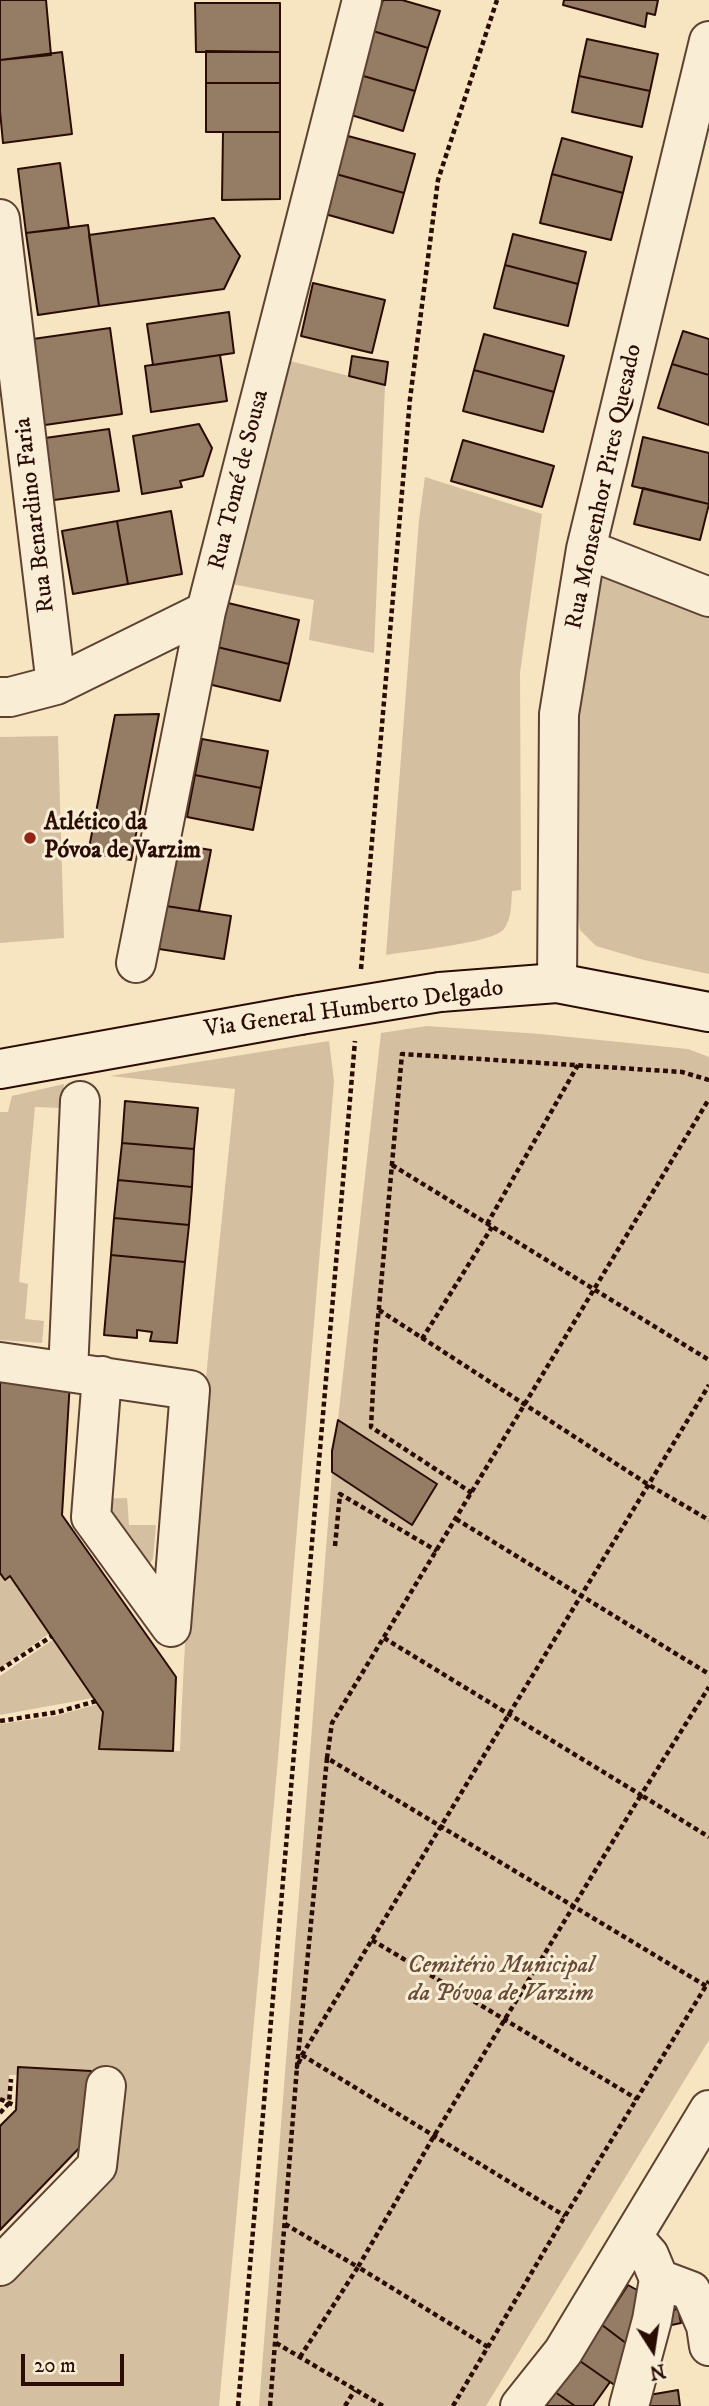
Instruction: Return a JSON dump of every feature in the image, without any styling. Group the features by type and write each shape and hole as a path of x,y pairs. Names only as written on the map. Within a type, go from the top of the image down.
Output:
{"street":[{"name":"Rua Tomé de Sousa","path":"136,963 206,611 362,0"},
{"name":"Rua Monsenhor Pires Quesado","path":"557,983 559,714 586,549 709,41"},
{"name":"Rua Benardino Faria","path":"0,219 56,685"},
{"path":"586,549 709,597"},
{"path":"0,697 56,685 206,611"},
{"name":"Via General Humberto Delgado","path":"0,1069 440,992 557,983 709,1012"},
{"path":"0,1362 85,1374 190,1390 171,1627 91,1517 85,1374 80,1101"},
{"path":"0,2266 97,2165 106,2086"},
{"path":"520,2406 564,2352 709,2110"},
{"path":"629,2406 652,2320 659,2279 649,2255 633,2237"},
{"path":"659,2279 691,2291 706,2326 709,2346"}],"path":[{"path":"361,970 410,399 438,180 497,0"},
{"path":"238,2406 355,1040"},
{"path":"472,1493 371,1427 402,1054 682,1072 709,1080"},
{"path":"422,1339 490,1225 578,1065"},
{"path":"270,2406 297,2067 332,1723 709,1099"},
{"path":"392,1165 709,1360"},
{"path":"379,1310 649,1485 709,1520"},
{"path":"297,2067 709,1385"},
{"path":"335,1546 340,1494 437,1551"},
{"path":"456,1519 709,1674"},
{"path":"0,1670 52,1636"},
{"path":"384,1638 709,1837"},
{"path":"300,2357 358,2267 504,2020 709,1687"},
{"path":"0,1721 58,1712 96,1701"},
{"path":"327,1758 575,1907 708,1983 565,2216 453,2406"},
{"path":"372,1940 637,2099"},
{"path":"302,2055 565,2216"},
{"path":"0,2113 9,2103 10,2079"},
{"path":"0,2099 16,2106"},
{"path":"285,2224 488,2347"},
{"path":"276,2343 383,2406"},
{"path":"345,2406 355,2390"}],"green space":[{"path":"282,359 385,385 374,653 309,640 314,600 232,584"},
{"path":"425,477 542,514 520,673 521,890 512,891 508,920 504,929 497,934 468,942 386,955 419,520"},
{"path":"606,572 709,615 709,974 596,946 580,930 577,908 577,683 593,575"},
{"name":"Atlético da Póvoa de Varzim","path":"58,736 64,938 0,943 0,737"},
{"name":"Cemitério Municipal da Póvoa de Varzim","path":"427,1026 688,1049 709,1057 709,2040 486,2406 259,2406 332,1451 338,1419 381,1033"},
{"path":"329,1041 334,1081 277,1770 219,2406 0,2406 0,2281 112,2168 123,2075 19,2067 18,2075 9,2075 8,2101 0,2098 0,1724 55,1716 98,1704 103,1712 99,1749 180,1751 195,1502 235,1089 110,1076"},
{"path":"64,1084 62,1108 35,1107 19,1282 28,1284 25,1319 44,1321 42,1343 0,1340 0,1112 8,1112 12,1096"},
{"path":"127,1498 129,1525 156,1525 153,1559 149,1564 96,1499"},
{"path":"0,1573 5,1580 10,1576 50,1633 0,1668"},
{"path":"54,1639 93,1698 0,1715 0,1676"}],"building":[{"path":"0,0 46,0 51,55 0,60"},
{"path":"383,0 402,0 440,11 428,48 373,31"},
{"path":"564,0 658,0 655,15 647,13 645,27 563,5"},
{"path":"195,3 280,3 280,52 196,52"},
{"path":"373,31 428,48 415,91 360,75"},
{"path":"587,39 658,54 650,91 579,76"},
{"path":"206,51 280,52 280,83 206,83"},
{"path":"62,52 72,134 3,143 0,60"},
{"path":"360,75 415,91 403,131 348,114"},
{"path":"579,76 650,91 642,127 572,112"},
{"path":"206,83 280,83 280,132 206,132"},
{"path":"223,132 280,132 280,199 222,200"},
{"path":"348,136 415,154 404,193 336,174"},
{"path":"562,138 632,157 623,193 552,174"},
{"path":"60,163 69,228 26,233 18,169"},
{"path":"336,174 404,193 393,233 325,214"},
{"path":"552,174 623,193 611,240 540,223"},
{"path":"214,218 240,256 224,289 99,306 89,235"},
{"path":"88,225 99,306 38,315 26,233"},
{"path":"513,234 586,252 578,284 505,265"},
{"path":"505,265 578,284 568,326 494,308"},
{"path":"313,283 385,300 372,353 301,336"},
{"path":"229,312 234,353 153,365 147,324"},
{"path":"110,328 122,414 38,426 26,340"},
{"path":"683,331 709,339 709,375 672,364"},
{"path":"484,334 564,356 554,392 474,370"},
{"path":"220,355 227,401 151,412 145,366"},
{"path":"352,356 388,362 385,385 349,376"},
{"path":"672,364 709,375 709,425 658,408"},
{"path":"474,370 554,392 543,432 463,411"},
{"path":"199,424 212,448 203,476 180,481 182,487 142,494 133,436"},
{"path":"109,429 119,491 47,501 38,439"},
{"path":"643,437 709,453 709,504 632,486"},
{"path":"463,440 554,466 542,507 451,481"},
{"path":"643,488 709,504 700,540 634,524"},
{"path":"171,511 182,574 128,584 117,521"},
{"path":"117,521 128,584 73,594 62,531"},
{"path":"228,603 299,620 289,664 217,647"},
{"path":"217,647 289,664 280,701 208,684"},
{"name":"Atlético da Póvoa de Varzim","path":"159,714 131,860 88,853 115,715"},
{"path":"202,739 268,751 261,788 195,775"},
{"path":"195,775 261,788 253,830 187,817"},
{"path":"180,845 211,850 199,911 166,906"},
{"path":"166,906 231,916 224,959 159,949"},
{"path":"125,1101 198,1108 194,1149 122,1143"},
{"path":"122,1143 194,1149 192,1187 118,1180"},
{"path":"118,1180 192,1187 189,1225 114,1218"},
{"path":"114,1218 189,1225 185,1262 111,1255"},
{"path":"111,1255 185,1262 177,1343 150,1341 152,1332 137,1330 137,1338 104,1335"},
{"path":"0,1375 70,1381 62,1515 176,1677 173,1751 99,1749 103,1712 10,1576 5,1580 0,1573"},
{"path":"338,1420 437,1484 412,1525 332,1472 332,1451"},
{"path":"18,2067 91,2071 87,2140 0,2230 0,2126 16,2110"},
{"path":"628,2285 637,2290 643,2298 635,2350 602,2325"},
{"path":"678,2308 681,2323 667,2326 672,2311"},
{"path":"602,2325 635,2350 623,2391 577,2359"},
{"path":"577,2359 610,2382 593,2406 575,2406 555,2392"},
{"path":"678,2390 680,2406 649,2406 649,2395"},
{"path":"555,2392 575,2406 546,2406"}],"place":[{"name":"Atlético da Póvoa de Varzim","path":"30,838"}]}
